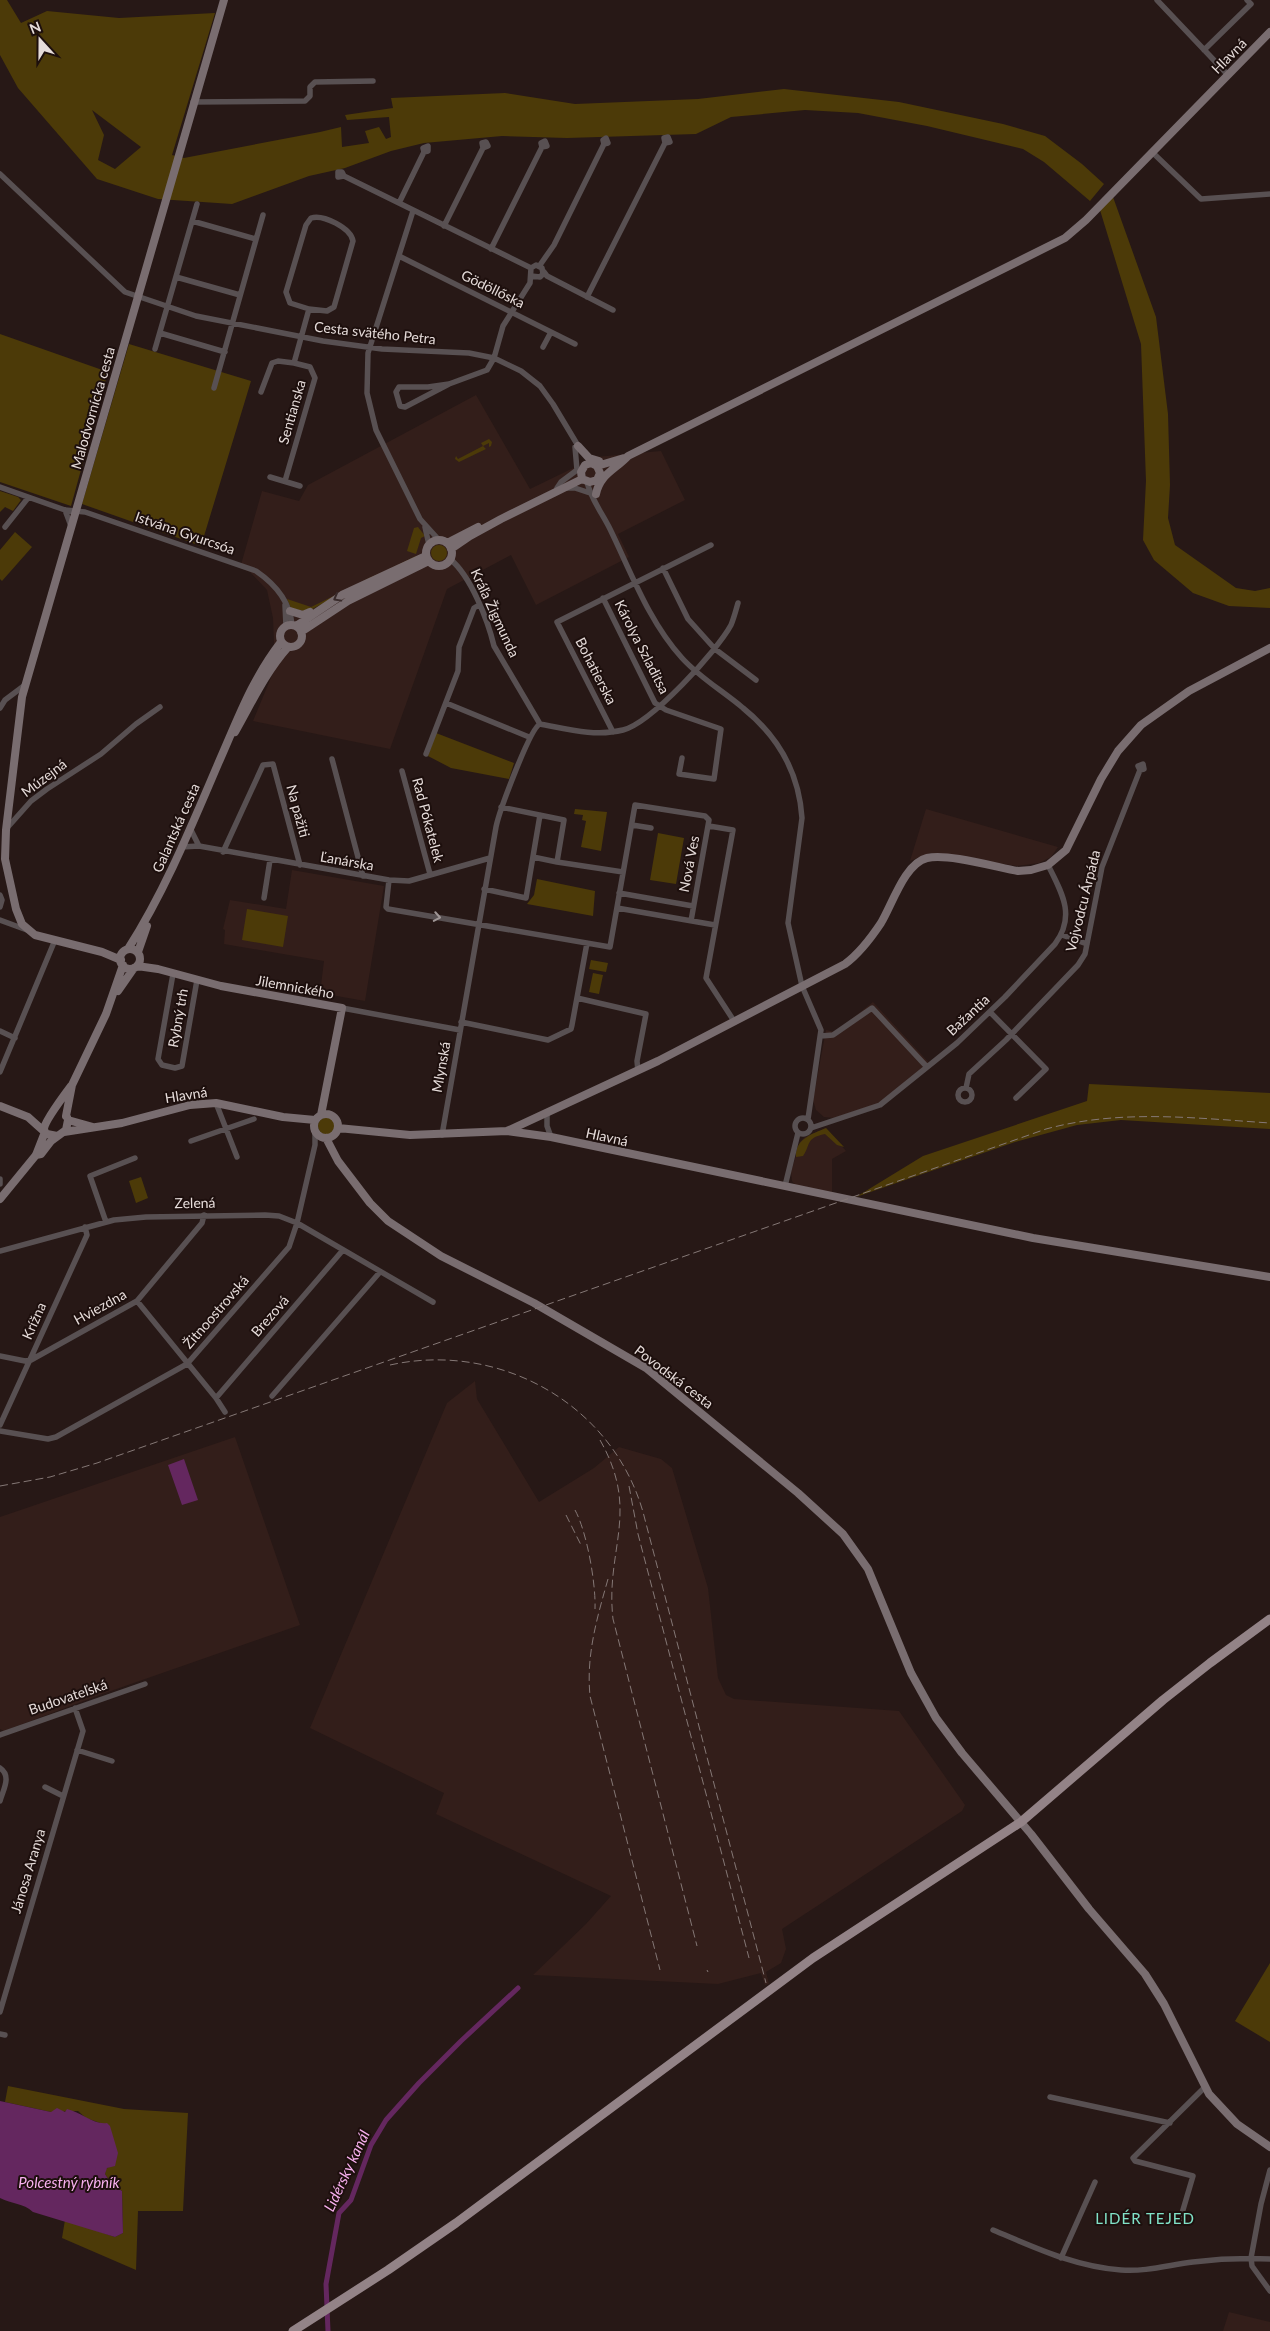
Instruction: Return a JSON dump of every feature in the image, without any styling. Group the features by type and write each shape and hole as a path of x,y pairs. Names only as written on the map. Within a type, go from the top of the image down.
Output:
{"main road":[{"path":"293,2331 450,2228 813,1958 1021,1822 1163,1700 1210,1662 1270,1619"}],"street":[{"name":"Malodvornícka cesta","path":"4,828 25,685 224,0"},
{"path":"1157,0 1228,75"},
{"path":"1204,50 1251,4 1247,0"},
{"name":"Hlavná","path":"628,456 1065,238 1270,32"},
{"path":"193,102 305,101 310,96 310,87 315,82 373,81"},
{"path":"588,297 665,143"},
{"path":"449,384 428,387 399,387 396,392 397,403 404,407 449,384 487,370 494,358 502,330 511,312 546,259 604,144"},
{"path":"491,249 542,147"},
{"path":"444,226 483,148"},
{"path":"399,204 424,152"},
{"path":"1152,152 1201,199 1270,194"},
{"name":"Cesta svätého Petra","path":"0,174 114,284 138,298 232,323 300,337 371,348 468,353 494,358 522,371 540,386 553,404 576,445 589,473 593,494 599,508 663,635 694,670 762,725 784,753 793,773 801,802 802,818 788,923 802,986 818,1021 821,1036"},
{"path":"344,176 612,310"},
{"path":"155,349 197,204"},
{"path":"413,211 371,348 366,377 367,400 376,430 420,519 445,544 450,559"},
{"path":"214,388 263,215"},
{"path":"319,217 350,232 353,243 334,307 327,311 309,309 290,303 286,292 306,225 311,218 319,217"},
{"path":"192,221 256,239"},
{"name":"Gödöllőska","path":"399,256 575,344"},
{"path":"176,277 240,295"},
{"name":"Sentianska","path":"294,363 309,309"},
{"path":"543,347 551,332"},
{"path":"160,333 225,352"},
{"name":"Sentianska","path":"261,392 272,363 278,361 310,368 316,378 285,481"},
{"path":"576,445 595,461 628,456"},
{"path":"559,488 577,470 576,445"},
{"path":"429,545 445,544 470,536 559,488 628,456"},
{"path":"559,488 575,488 593,494 606,473 628,456"},
{"path":"270,477 300,486"},
{"name":"Istvána Gyurcsóa","path":"0,487 65,510 85,512 256,570 274,585 290,611 294,627"},
{"path":"5,527 28,498"},
{"path":"65,510 71,526"},
{"path":"426,527 429,545 428,559"},
{"path":"603,598 711,545"},
{"name":"Galantská cesta","path":"428,559 441,566 450,559"},
{"name":"Galantská cesta","path":"294,627 321,607 428,559"},
{"name":"Galantská cesta","path":"284,644 280,632 348,601 428,559"},
{"name":"Kráľa Žigmunda","path":"450,559 460,567 479,605 494,646 540,724"},
{"path":"663,568 688,619 715,649 756,680"},
{"name":"Bohatierska","path":"603,598 557,622 613,732"},
{"name":"Károlya Szladitsa","path":"603,598 655,703 659,706"},
{"path":"284,601 294,627"},
{"path":"460,1030 484,889 501,808 529,737 536,726 540,724 592,733 613,732 637,725 659,706 715,649 731,624 738,603"},
{"path":"426,754 458,670 459,647 474,608 479,605"},
{"path":"290,611 303,615 321,607"},
{"name":"Galantská cesta","path":"284,644 299,644 302,639 294,627"},
{"name":"Galantská cesta","path":"136,967 150,915 224,751 233,725 254,681 284,644"},
{"path":"507,1131 638,1071 837,969 853,958 881,922 909,872 918,862 926,858 940,857 1018,871 1031,870 1048,865 1066,850 1101,779 1118,751 1141,725 1189,691 1270,648"},
{"path":"0,708 25,685"},
{"path":"10,697 21,706"},
{"path":"446,703 529,737"},
{"path":"659,706 721,729 714,779 679,774 682,758"},
{"name":"Múzejná","path":"4,828 31,801 101,754 136,724 160,707"},
{"path":"332,759 363,876"},
{"name":"Na pažiti","path":"223,852 263,765 273,764 300,865"},
{"name":"Vojvodcu Árpáda","path":"966,1088 969,1074 1078,965 1085,954 1102,867 1140,770"},
{"name":"Rad Pókatelek","path":"402,771 430,874"},
{"name":"Nová Ves","path":"389,880 386,907 395,910 610,947 635,805 705,816 709,820 693,906 694,921"},
{"path":"501,808 564,820 557,862"},
{"path":"484,889 526,898 540,815"},
{"path":"632,825 651,828"},
{"path":"708,826 733,830 706,978 734,1021"},
{"path":"190,827 199,846"},
{"path":"4,828 3,868 13,903 22,924 27,930"},
{"name":"Ľanárska","path":"181,847 199,846 223,852 363,876 409,881 490,858"},
{"path":"533,858 623,872"},
{"path":"264,898 270,860"},
{"path":"1048,865 1065,904 1066,921 1062,935 1087,944"},
{"name":"Nová Ves","path":"619,893 693,906"},
{"path":"0,895 2,898 0,907"},
{"path":"617,908 715,925"},
{"name":"Galantská cesta","path":"122,963 126,950 150,915"},
{"path":"0,920 55,940 102,952 122,963 111,1001 72,1085 50,1116 36,1155 0,1199"},
{"name":"Bažantia","path":"812,1128 880,1105 957,1043 990,1012 1062,935"},
{"path":"0,1072 55,940"},
{"path":"461,1022 548,1040 571,1029 587,943"},
{"path":"102,952 126,950"},
{"name":"Jilemnického","path":"126,950 139,955 158,969"},
{"name":"Jilemnického","path":"122,963 128,968 158,969 254,993 342,1008 326,1095 316,1123"},
{"path":"111,1001 136,967"},
{"name":"Rybný trh","path":"172,974 158,1059 162,1065 175,1068 182,1066 197,980"},
{"path":"577,998 646,1014 637,1061 638,1071"},
{"name":"Mlynská","path":"342,1008 460,1030 442,1135"},
{"path":"798,1133 806,1134 812,1128 808,1119 821,1036 833,1035 872,1008 927,1067"},
{"path":"990,1012 1046,1069 1016,1098"},
{"path":"0,1031 15,1038"},
{"path":"36,1155 41,1154 68,1126 67,1118 72,1085"},
{"name":"Jilemnického","path":"326,1095 331,1115 337,1120 338,1128"},
{"path":"216,1103 237,1157"},
{"name":"Hlavná","path":"61,1134 122,1123 190,1105 216,1103 316,1123 331,1115"},
{"path":"0,1106 28,1117 51,1136 61,1134"},
{"path":"548,1112 547,1126 551,1137"},
{"path":"28,1117 59,1114 94,1127"},
{"path":"785,1186 798,1133 795,1128 797,1120 802,1118 808,1119"},
{"path":"191,1141 254,1119"},
{"path":"316,1123 327,1137"},
{"name":"Žitnoostrovská","path":"0,1431 48,1439 56,1437 187,1364 289,1247 297,1223 315,1143 316,1123"},
{"path":"315,1143 327,1137 338,1128"},
{"name":"Hlavná","path":"338,1128 389,1134 442,1135 507,1131 551,1137 1101,1251 1270,1277"},
{"name":"Povodská cesta","path":"327,1137 338,1161 370,1203 395,1227 441,1256 534,1302 646,1368 822,1514 843,1534 863,1560 912,1673 936,1718 962,1753 1021,1822 1089,1909 1146,1974 1164,2004 1205,2088 1219,2106 1237,2124 1270,2147"},
{"path":"106,1222 90,1176 135,1158"},
{"path":"0,1179 0,1184"},
{"name":"Zelená","path":"0,1251 106,1222 146,1217 204,1215 279,1216 297,1223 433,1302"},
{"name":"Hviezdna","path":"31,1360 137,1301 202,1223 204,1215"},
{"name":"Krížna","path":"0,1425 87,1235 85,1227"},
{"name":"Brezová","path":"216,1398 343,1250"},
{"path":"272,1396 380,1272"},
{"path":"137,1301 216,1398 225,1412"},
{"path":"0,1356 26,1361 31,1360"},
{"name":"Budovateľská","path":"0,1735 145,1684"},
{"name":"Jánosa Aranya","path":"0,2012 82,1731 75,1708"},
{"path":"77,1750 112,1761"},
{"path":"0,1768 4,1771 7,1778 0,1801"},
{"path":"45,1787 63,1796"},
{"path":"1180,2220 1193,2176 1135,2161 1133,2158 1205,2088"},
{"path":"1050,2097 1170,2123"},
{"path":"1270,2170 1260,2204 1251,2258 1252,2266 1270,2291"},
{"path":"1061,2258 1095,2182"},
{"path":"993,2230 1061,2258 1098,2267 1122,2270 1251,2258 1270,2259"}],"shaded area":[{"path":"0,0 7,0 21,23 47,11 119,18 215,13 172,155 184,158 341,127 342,147 369,143 365,131 379,127 386,139 391,137 389,117 347,120 345,115 393,108 391,98 505,93 575,104 698,99 784,89 899,102 1003,124 1045,136 1082,164 1104,184 1090,201 1044,162 1023,149 927,126 858,113 805,110 731,117 696,134 567,138 502,136 424,143 391,151 345,168 309,176 232,204 158,199 97,179 18,88 0,55","holes":["92,110 141,147 115,169 98,160 104,135"]},
{"path":"1113,197 1156,317 1168,414 1170,485 1168,518 1175,545 1236,588 1255,591 1270,588 1270,608 1229,606 1193,593 1154,560 1143,540 1146,481 1141,344 1100,210"},
{"path":"0,334 108,372 71,506 0,482"},
{"path":"129,344 251,381 201,546 82,504"},
{"path":"476,395 530,489 596,457 661,451 685,500 618,534 629,557 536,605 511,555 447,589 390,749 253,721 275,668 273,618 267,590 250,572 240,568 262,491 299,501 308,485"},
{"path":"489,439 492,442 489,447 489,443 483,446 481,443"},
{"path":"483,446 486,449 459,462 455,459 456,456 458,459"},
{"path":"0,491 18,497 21,500 13,511 5,507 0,512"},
{"path":"418,527 425,536 421,538 416,554 407,551 414,528"},
{"path":"15,532 32,547 2,581 0,579 0,550"},
{"path":"436,545 442,545 447,550 445,559 436,561 431,556 431,550"},
{"path":"416,556 417,557 386,570"},
{"path":"356,585 307,612 291,608 287,599 311,607"},
{"path":"436,733 514,763 509,779 451,768 428,756"},
{"path":"575,809 607,812 601,851 581,847 586,821 582,820 583,815 574,814"},
{"path":"926,809 1058,847 1051,857 1039,863 1017,866 930,853 910,861"},
{"path":"658,833 684,838 676,884 650,880"},
{"path":"292,870 384,886 365,1001 320,993 324,961 224,944 225,930 223,929 230,900 286,909"},
{"path":"537,879 595,891 593,916 527,904 534,895"},
{"path":"247,909 288,916 283,947 242,940"},
{"path":"591,960 608,963 606,972 589,969"},
{"path":"593,973 603,975 599,994 589,992"},
{"path":"873,1002 932,1066 889,1100 834,1118 824,1117 816,1110 813,1100 826,1030 835,1032"},
{"path":"1089,1084 1270,1093 1270,1129 1121,1120 1077,1125 1015,1142 856,1197 923,1156 1087,1101"},
{"path":"327,1117 333,1120 336,1126 333,1132 327,1135 321,1132 318,1126 321,1120"},
{"path":"826,1128 846,1151 832,1159 832,1192 795,1185 792,1181 791,1172 800,1142 805,1137"},
{"path":"826,1128 844,1147 837,1145 825,1134 811,1140 803,1156 796,1157 796,1151 801,1141"},
{"path":"141,1177 148,1198 136,1203 129,1181"},
{"path":"475,1381 477,1399 539,1502 594,1468 619,1447 661,1459 672,1468 708,1588 718,1678 726,1695 734,1699 899,1711 965,1805 962,1811 782,1929 786,1949 781,1963 766,1972 769,1984 765,1985 761,1973 718,1984 533,1975 586,1924 611,1896 436,1814 444,1793 310,1728 447,1403"},
{"path":"235,1437 300,1625 105,1693 4,1731 0,1729 0,1517"},
{"path":"1270,1963 1270,2042 1235,2021"},
{"path":"8,2086 124,2109 188,2113 183,2211 138,2211 136,2270 62,2238 65,2220 115,2237 123,2233 122,2191 112,2185 105,2174 106,2169 110,2166 103,2124 86,2118 78,2111 51,2112 5,2102"},
{"path":"1229,2312 1270,2322 1270,2331 1223,2331"}],"water":[{"path":"184,1459 198,1500 182,1505 168,1465"},
{"name":"Polcestný rybník","path":"0,2101 51,2112 57,2108 65,2112 67,2109 97,2122 107,2123 110,2126 118,2153 115,2166 107,2168 105,2174 112,2185 122,2191 123,2233 115,2237 33,2212 0,2198"}],"waterway":[{"name":"Lidérsky kanál","path":"328,2331 326,2284 339,2213 351,2200 371,2145 386,2120 419,2083 518,1988"}],"railway":[{"path":"0,1486 50,1477 97,1463 1046,1129 1074,1123 1129,1117 1185,1117 1270,1123"},
{"path":"390,1365 431,1360 471,1363 509,1372 545,1389 578,1411 606,1440 628,1473 643,1512 766,1983"},
{"path":"600,1440 612,1465 618,1488 620,1510 613,1572 613,1619 697,1946"},
{"path":"629,1486 638,1534 749,1958"},
{"path":"575,1510 590,1558 595,1609"},
{"path":"566,1515 582,1547"},
{"path":"608,1579 596,1622 591,1651 590,1696 660,1970"}],"district":[{"name":"LIDÉR TEJED","path":"1145,2219"}]}
